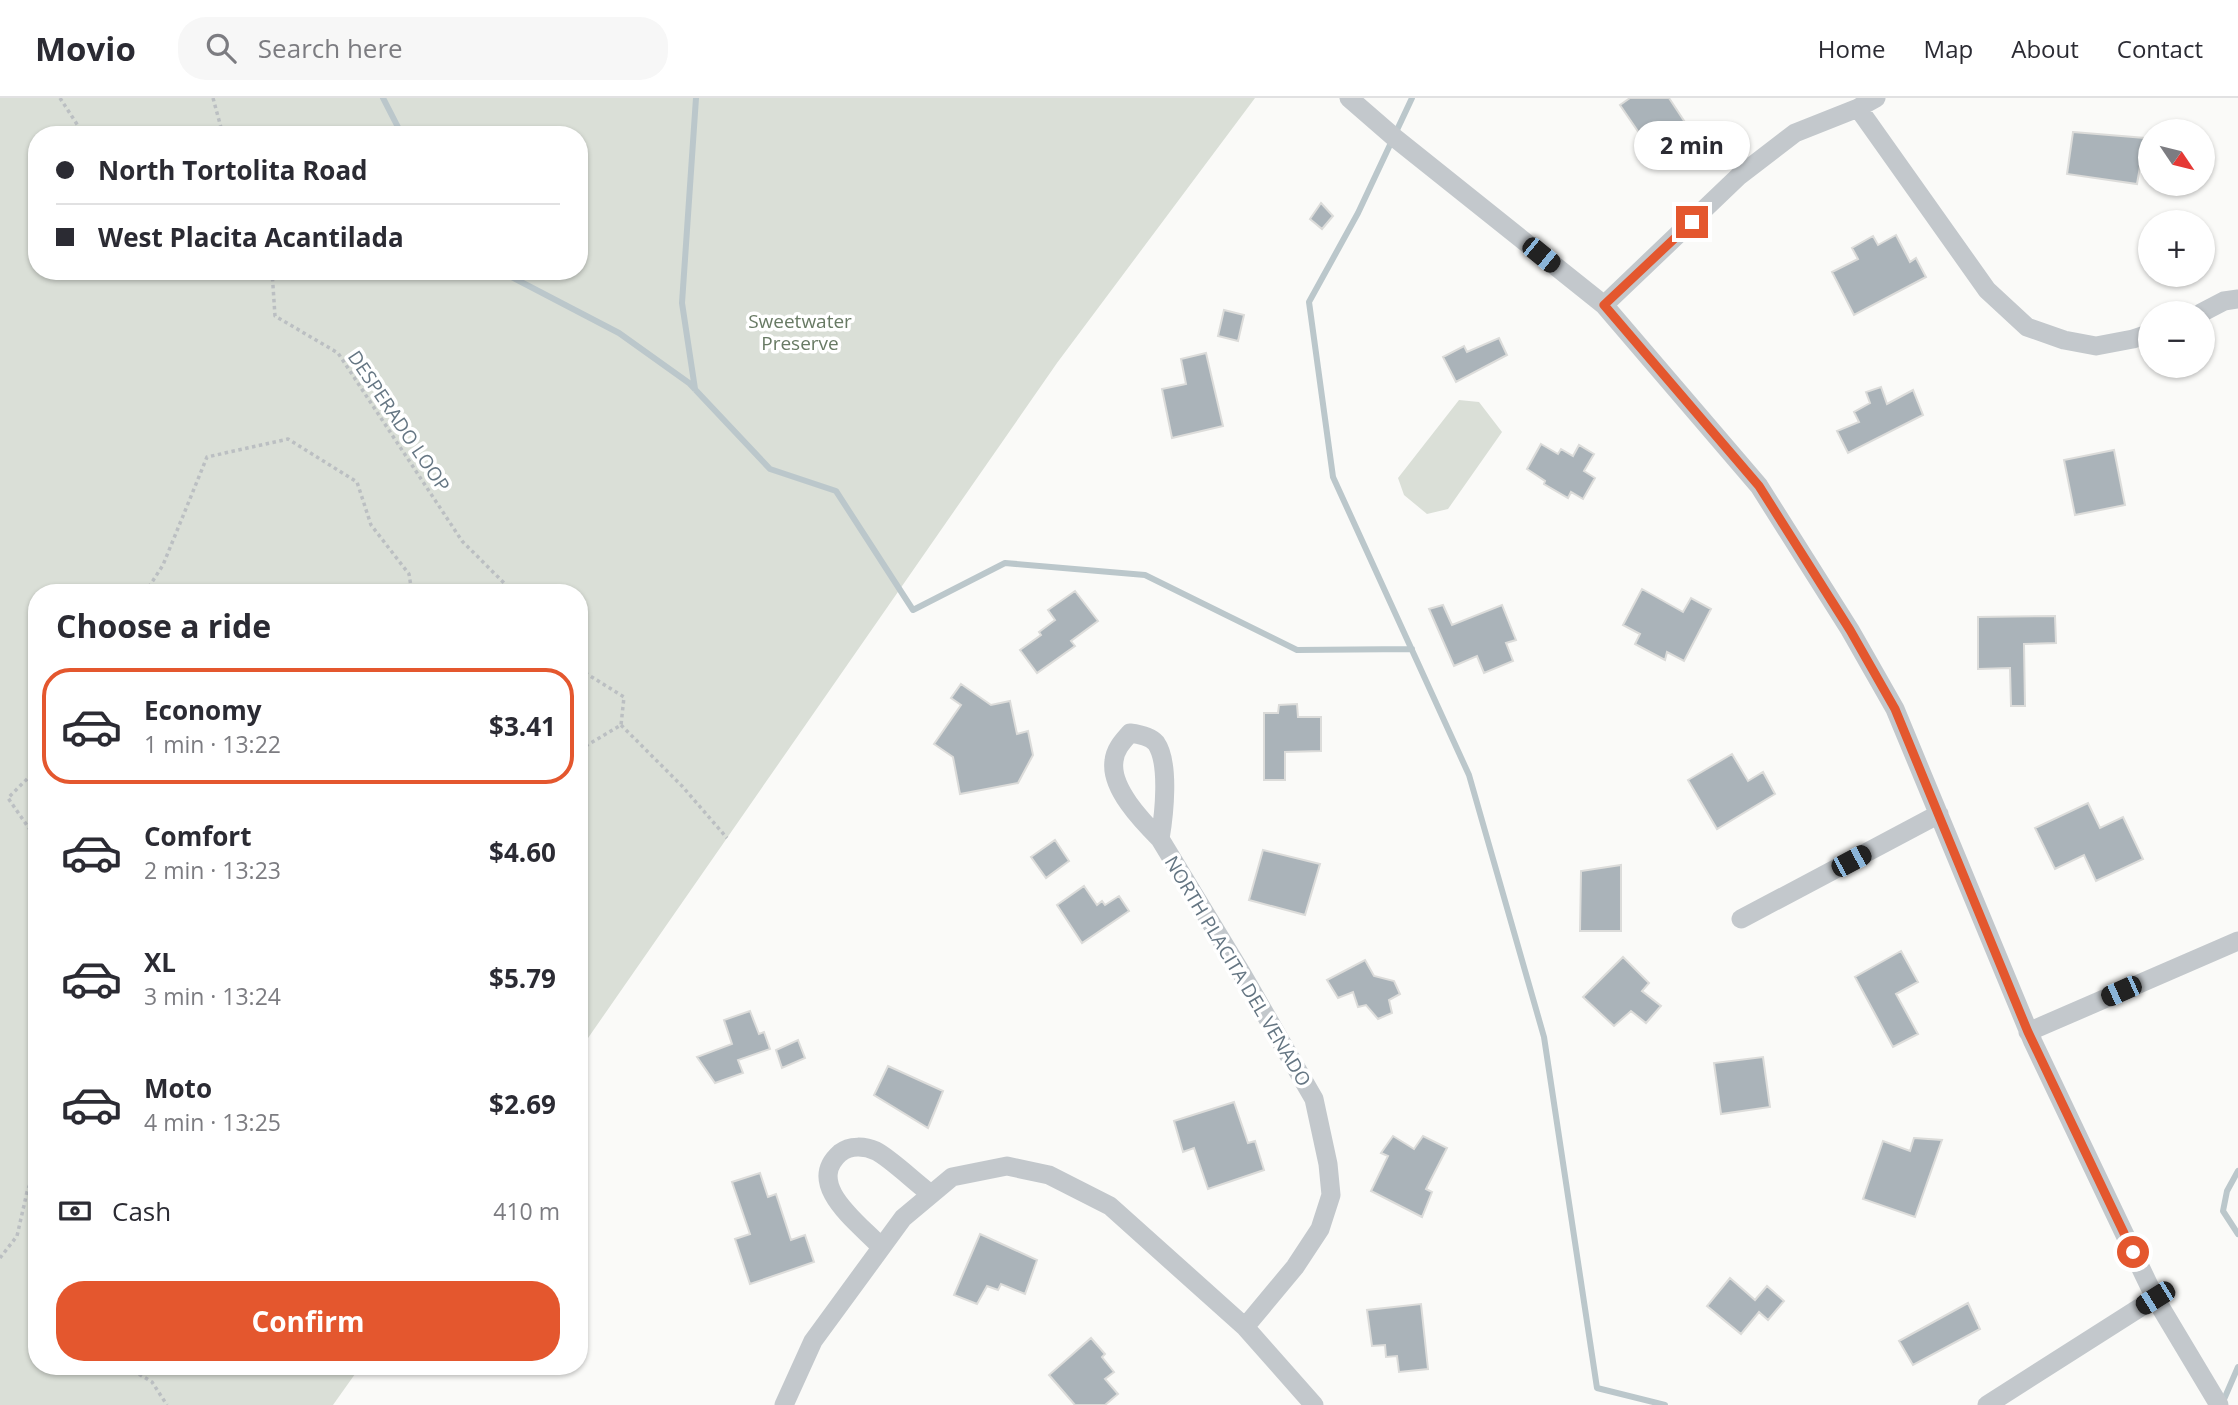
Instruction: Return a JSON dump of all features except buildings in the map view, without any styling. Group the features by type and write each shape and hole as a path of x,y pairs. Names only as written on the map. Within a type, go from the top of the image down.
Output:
{"street":[{"path":"1349,98 1604,305 1759,486 1850,630 1895,709 2028,1032 2155,1298 2219,1405"},
{"path":"1604,305 1750,167 1795,133 1876,98"},
{"path":"1858,108 1987,289 2027,327 2064,340 2096,346 2138,338"},
{"path":"2215,306 2238,299"},
{"name":"NORTH PLACITA DEL VENADO","path":"1160,839 1164,811 1163,765 1155,743 1143,735 1130,733 1119,746 1114,761 1115,780 1142,820 1160,839 1314,1099 1328,1164 1331,1195 1320,1229 1295,1267 1245,1327"},
{"path":"1741,919 1939,814"},
{"path":"2028,1032 2238,941"},
{"path":"881,1247 834,1197 827,1178 830,1165 842,1151 854,1146 876,1152 931,1194"},
{"path":"785,1405 813,1341 903,1218 952,1177 1007,1166 1049,1175 1110,1206 1245,1327 1314,1405"},
{"path":"1987,1405 2155,1298"}],"path":[{"path":"60,98 78,126"},
{"path":"213,98 221,126"},
{"name":"DESPERADO LOOP","path":"273,280 275,316 338,353 462,541 505,584"},
{"path":"151,584 163,565 207,457 288,439 357,482 371,525 409,574 411,584"},
{"path":"588,675 624,697 621,726"},
{"path":"588,745 621,726"},
{"path":"621,726 682,786 727,838"},
{"path":"28,778 8,798 28,827"},
{"path":"0,1258 17,1236 28,1189"},
{"path":"140,1375 152,1382 167,1405"}],"green space":[{"name":"Sweetwater Preserve","path":"0,98 1255,98 1057,363 588,1038 588,584 28,584 28,1375 354,1375 333,1405 0,1405"},
{"path":"1459,400 1479,402 1502,432 1448,509 1427,514 1404,495 1398,478"}],"waterway":[{"path":"383,98 397,126"},
{"path":"695,389 682,303 696,98"},
{"path":"1412,98 1358,213 1309,302 1333,477 1469,775 1544,1037 1597,1388 1665,1405"},
{"path":"517,280 619,333 689,383 770,469 836,491 913,610 1005,563 1145,575 1297,650 1412,649"},
{"path":"2238,1171 2227,1191 2223,1211 2238,1234"},
{"path":"2222,1404 2238,1367"}],"route":[{"path":"1692,222 1604,305 1759,486 1850,630 1895,709 2028,1032 2133,1252"}]}
